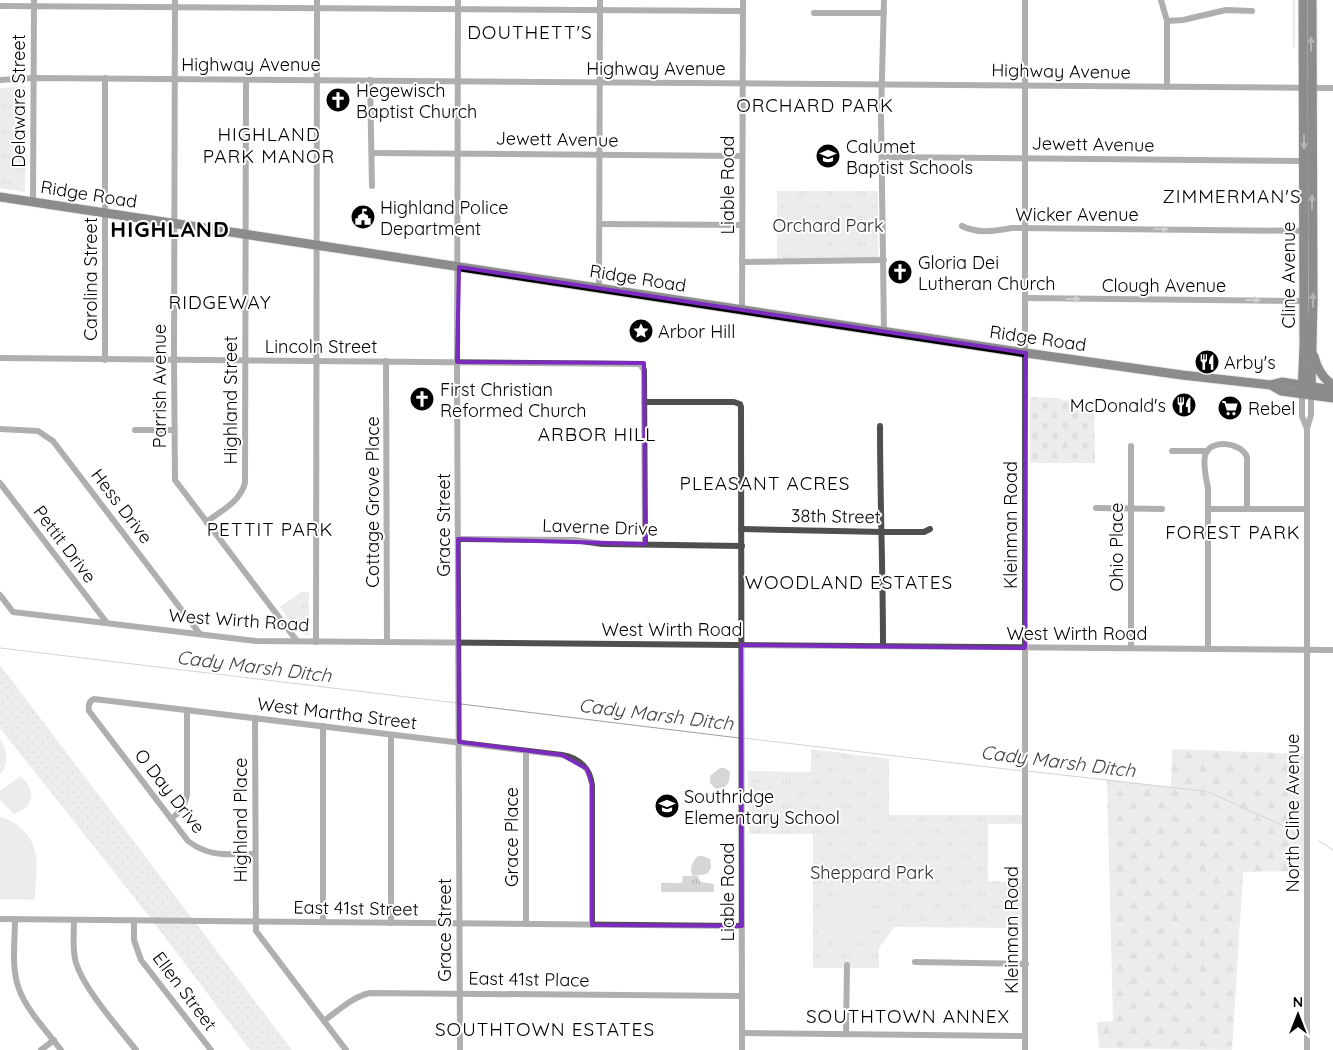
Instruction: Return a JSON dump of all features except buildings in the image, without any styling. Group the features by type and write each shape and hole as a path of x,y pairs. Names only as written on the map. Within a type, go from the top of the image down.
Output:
{"main road":[{"name":"Cline Avenue","path":"1303,0 1307,88 1308,231 1304,301 1307,390"},
{"name":"Cline Avenue","path":"1307,390 1312,349 1304,161 1312,0"},
{"name":"Ridge Road","path":"0,197 1026,353 1182,376 1271,386 1282,382 1307,390"},
{"path":"1312,349 1318,370 1333,385"},
{"path":"1307,390 1333,390"},
{"path":"1307,390 1333,398"}],"street":[{"path":"316,642 317,0"},
{"name":"Grace Street","path":"458,0 459,267 457,362 460,1050"},
{"path":"599,288 600,0"},
{"name":"Liable Road","path":"742,310 743,0"},
{"path":"884,0 883,77 881,85 884,332"},
{"name":"Kleinman Road","path":"1025,0 1025,1050"},
{"path":"1161,0 1167,21 1167,87"},
{"path":"0,6 34,3 317,8 743,11"},
{"name":"Delaware Street","path":"33,202 34,3"},
{"name":"Parrish Avenue","path":"175,4 175,480 297,641"},
{"path":"1167,21 1183,20 1226,10 1252,11"},
{"path":"814,13 884,13"},
{"name":"Highway Avenue","path":"0,80 105,78 1333,88"},
{"name":"Carolina Street","path":"105,78 105,360"},
{"name":"Highland Street","path":"206,522 238,498 243,491 245,483 246,80"},
{"path":"370,80 372,186"},
{"name":"Jewett Avenue","path":"372,153 742,156"},
{"name":"Jewett Avenue","path":"882,157 1304,161"},
{"path":"600,224 742,226"},
{"name":"Wicker Avenue","path":"962,226 970,231 1024,228 1308,231"},
{"path":"742,262 884,260"},
{"name":"Clough Avenue","path":"1025,298 1304,301"},
{"name":"Lincoln Street","path":"0,358 636,363 642,366 644,370 644,402"},
{"name":"Cottage Grove Place","path":"386,361 387,642"},
{"name":"Cline Avenue","path":"1307,390 1311,415 1307,429 1307,576"},
{"path":"644,402 645,544"},
{"name":"Liable Road","path":"644,402 734,402 740,404 741,410 742,1050"},
{"path":"880,426 880,511 883,532 883,646"},
{"name":"Hess Drive","path":"0,429 38,430 53,441 200,634"},
{"path":"136,430 174,430"},
{"path":"1172,451 1207,451 1225,444 1236,446 1245,452 1247,457 1247,509"},
{"name":"Ohio Place","path":"1131,446 1131,648"},
{"path":"1207,451 1205,456 1205,472 1208,488 1208,649"},
{"name":"Pettit Drive","path":"0,483 107,623"},
{"path":"1096,508 1162,509"},
{"path":"1208,508 1307,509"},
{"name":"38th Street","path":"741,529 883,532 924,532 930,529"},
{"name":"Laverne Drive","path":"458,539 575,540 602,544 742,546"},
{"name":"North Cline Avenue","path":"1307,576 1307,1050"},
{"name":"West Wirth Road","path":"0,595 13,612 256,641 1333,650"},
{"name":"West Martha Street","path":"89,703 94,699 569,756 582,763 590,775 592,785 592,925"},
{"name":"O Day Drive","path":"89,703 89,711 188,841 206,852 216,854 255,854"},
{"path":"171,819 185,805 187,796 187,710"},
{"name":"Highland Place","path":"255,718 255,922"},
{"path":"323,726 323,922"},
{"path":"391,735 391,923"},
{"name":"Grace Place","path":"526,750 526,924"},
{"name":"East 41st Street","path":"0,919 742,926"},
{"path":"15,919 15,966 19,990 61,1050"},
{"path":"74,920 74,949 76,963 81,974 89,988 136,1050"},
{"name":"Ellen Street","path":"134,920 134,940 141,960 211,1050"},
{"path":"255,922 256,931 346,1050"},
{"path":"915,962 1026,964"},
{"path":"846,1034 847,965"},
{"name":"East 41st Place","path":"324,1021 352,999 370,994 742,996"},
{"path":"742,1033 1025,1036"},
{"path":"41,1050 54,1040"}],"highlighted area":[{"path":"459,267 1026,353 1025,648 741,645 742,926 592,925 592,785 587,769 562,755 459,742 458,539 645,544 644,363 457,362"}],"green space":[{"path":"26,86 25,192 0,188 0,88"},
{"name":"Orchard Park","path":"777,191 878,191 878,259 777,260"},
{"path":"783,197 802,200 804,211 802,216 795,218 787,215"},
{"path":"839,208 857,208 857,218 839,218"},
{"path":"837,220 853,220 858,228 856,237 847,241 838,238 835,222"},
{"path":"783,228 826,229 826,250 783,250"},
{"path":"1030,397 1055,398 1094,406 1095,463 1030,463"},
{"name":"PETTIT PARK","path":"301,592 309,592 309,635 296,628 280,607"},
{"path":"0,665 292,1050 250,1050 152,920 0,728"},
{"path":"0,738 5,748 6,761 0,775"},
{"name":"Sheppard Park","path":"811,749 889,759 889,815 1022,815 1022,824 988,824 988,881 1022,882 1022,928 894,927 879,948 879,968 813,968 813,834 749,834 748,771 811,772"},
{"path":"1172,749 1307,754 1307,871 1243,872 1232,1050 1099,1048 1097,1022 1113,1021 1107,780 1171,787"},
{"path":"720,768 725,768 730,772 729,781 725,787 716,789 710,783 710,776"},
{"path":"21,776 29,787 31,798 27,807 14,814 0,800 0,791"},
{"path":"748,783 760,783 760,807 749,806"},
{"path":"0,817 10,820 21,828 34,847 37,864 35,900 0,899"},
{"path":"827,841 827,867 813,868 813,842"},
{"path":"698,856 710,859 711,868 707,874 693,876 692,866"},
{"path":"683,876 698,876 700,882 714,884 714,892 661,892 661,883 682,883"},
{"path":"865,888 868,930 861,936 818,932 822,914 832,900 847,891"}],"waterway":[{"path":"1294,0 1294,47"},
{"name":"Cady Marsh Ditch","path":"0,648 457,703"},
{"name":"Cady Marsh Ditch","path":"461,704 739,738"},
{"name":"Cady Marsh Ditch","path":"743,738 1023,771"},
{"name":"Cady Marsh Ditch","path":"1027,771 1204,791 1279,824 1299,837"},
{"name":"Cady Marsh Ditch","path":"1319,841 1333,850"}],"place":[{"name":"Hegewisch Baptist Church","path":"338,100"},
{"name":"Calumet Baptist Schools","path":"828,156"},
{"name":"Highland Police Department","path":"363,217"},
{"name":"Gloria Dei Lutheran Church","path":"900,272"},
{"name":"Arbor Hill","path":"641,331"},
{"name":"Arby's","path":"1207,362"},
{"name":"First Christian Reformed Church","path":"422,399"},
{"name":"McDonald's","path":"1184,405"},
{"name":"Rebel","path":"1230,408"},
{"name":"Southridge Elementary School","path":"667,806"}],"district":[{"name":"DOUTHETT'S","path":"530,32"},
{"name":"ORCHARD PARK","path":"815,105"},
{"name":"HIGHLAND PARK MANOR","path":"269,145"},
{"name":"ZIMMERMAN'S","path":"1232,196"},
{"name":"HIGHLAND","path":"170,229"},
{"name":"RIDGEWAY","path":"220,302"},
{"name":"ARBOR HILL","path":"597,434"},
{"name":"PLEASANT ACRES","path":"765,483"},
{"name":"PETTIT PARK","path":"270,529"},
{"name":"FOREST PARK","path":"1233,532"},
{"name":"WOODLAND ESTATES","path":"849,582"},
{"name":"SOUTHTOWN ANNEX","path":"908,1016"},
{"name":"SOUTHTOWN ESTATES","path":"545,1029"}]}
